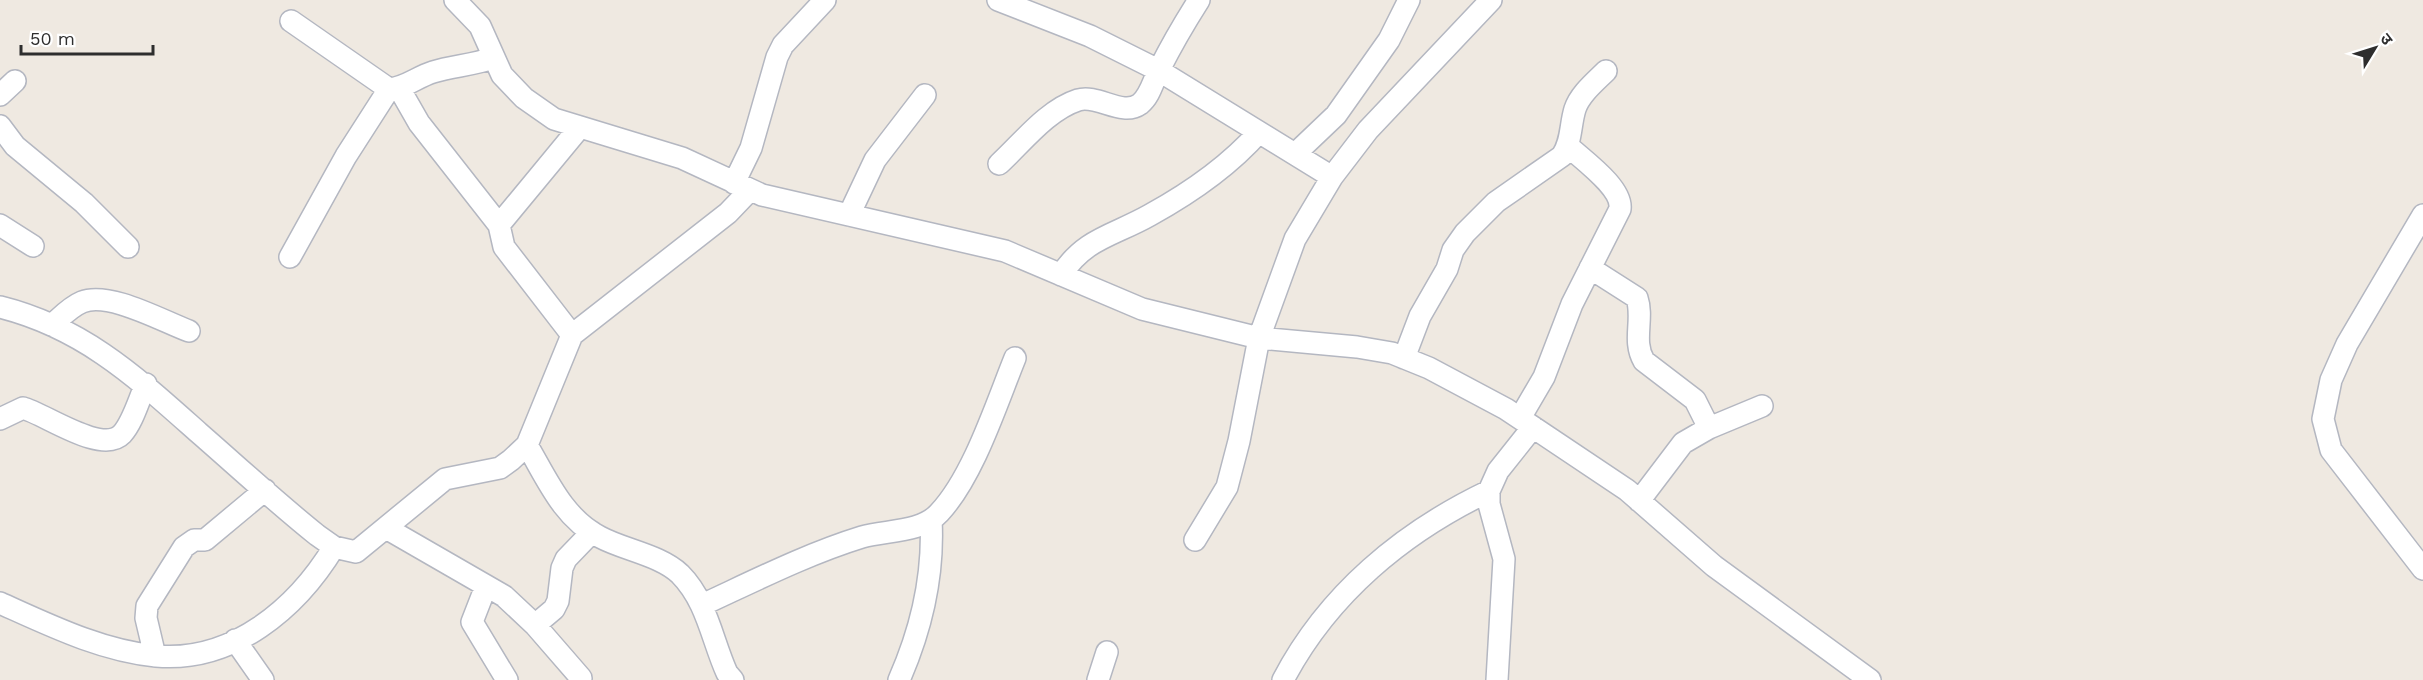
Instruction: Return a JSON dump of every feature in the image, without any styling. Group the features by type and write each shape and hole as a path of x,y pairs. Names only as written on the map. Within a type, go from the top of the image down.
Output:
{"street":[{"path":"456,0 480,26 502,75 524,98 554,119 682,158 762,195 1005,251 1142,309 1259,338 1357,346 1404,358 1429,368 1527,423 1639,501 1714,566 1870,680"},
{"path":"0,307 52,325 104,352 146,384 300,522 334,547 356,552 445,479 500,468 527,445 572,335 728,213 742,186 777,57 783,45 825,0"},
{"path":"998,0 1090,36 1158,70 1332,177"},
{"path":"999,164 1041,124 1078,100 1093,98 1128,108 1139,105 1148,95 1158,70 1199,0"},
{"path":"1294,154 1336,115 1389,40 1409,0"},
{"path":"1195,540 1223,495 1233,467 1259,338 1295,239 1332,177 1368,130 1491,0"},
{"path":"291,21 394,89 499,225 504,247 572,335"},
{"path":"290,257 346,156 394,89 434,72 461,68 493,58"},
{"path":"1404,358 1420,316 1447,269 1453,250 1465,233 1496,202 1562,156 1568,146 1576,106 1585,92 1606,71"},
{"path":"849,215 875,160 925,96"},
{"path":"0,126 15,146 84,203 128,247"},
{"path":"499,225 580,127"},
{"path":"1060,275 1075,254 1167,206 1230,162 1259,132"},
{"path":"1497,680 1504,559 1489,504 1489,491 1498,471 1527,423 1572,304 1614,223 1621,203 1611,186 1568,146"},
{"path":"2421,218 2347,344 2331,380 2323,419 2331,450 2423,569"},
{"path":"0,225 33,246"},
{"path":"1590,268 1637,298 1640,306 1639,352 1644,361 1695,400 1709,428"},
{"path":"52,325 76,305 98,299 114,301 189,331"},
{"path":"702,605 834,547 863,537 916,527 931,520 946,504 970,465 1015,358"},
{"path":"1,417 22,408 79,434 107,441 123,433 146,384"},
{"path":"1639,501 1683,443 1709,428 1762,406"},
{"path":"527,445 564,508 592,532 678,572 702,605 716,650 733,680"},
{"path":"155,656 146,618 147,606 184,547 194,540 205,540 265,490"},
{"path":"1283,680 1299,653 1361,575 1422,526 1489,491"},
{"path":"899,680 920,626 930,587 931,520"},
{"path":"386,528 504,596 535,626 581,678"},
{"path":"535,626 558,601 562,568 566,559 592,532"},
{"path":"0,603 57,629 155,656 183,656 214,650 270,621 301,595 318,574 334,547"},
{"path":"486,586 472,622 507,680"},
{"path":"235,640 263,680"},
{"path":"1098,680 1107,652"}]}
